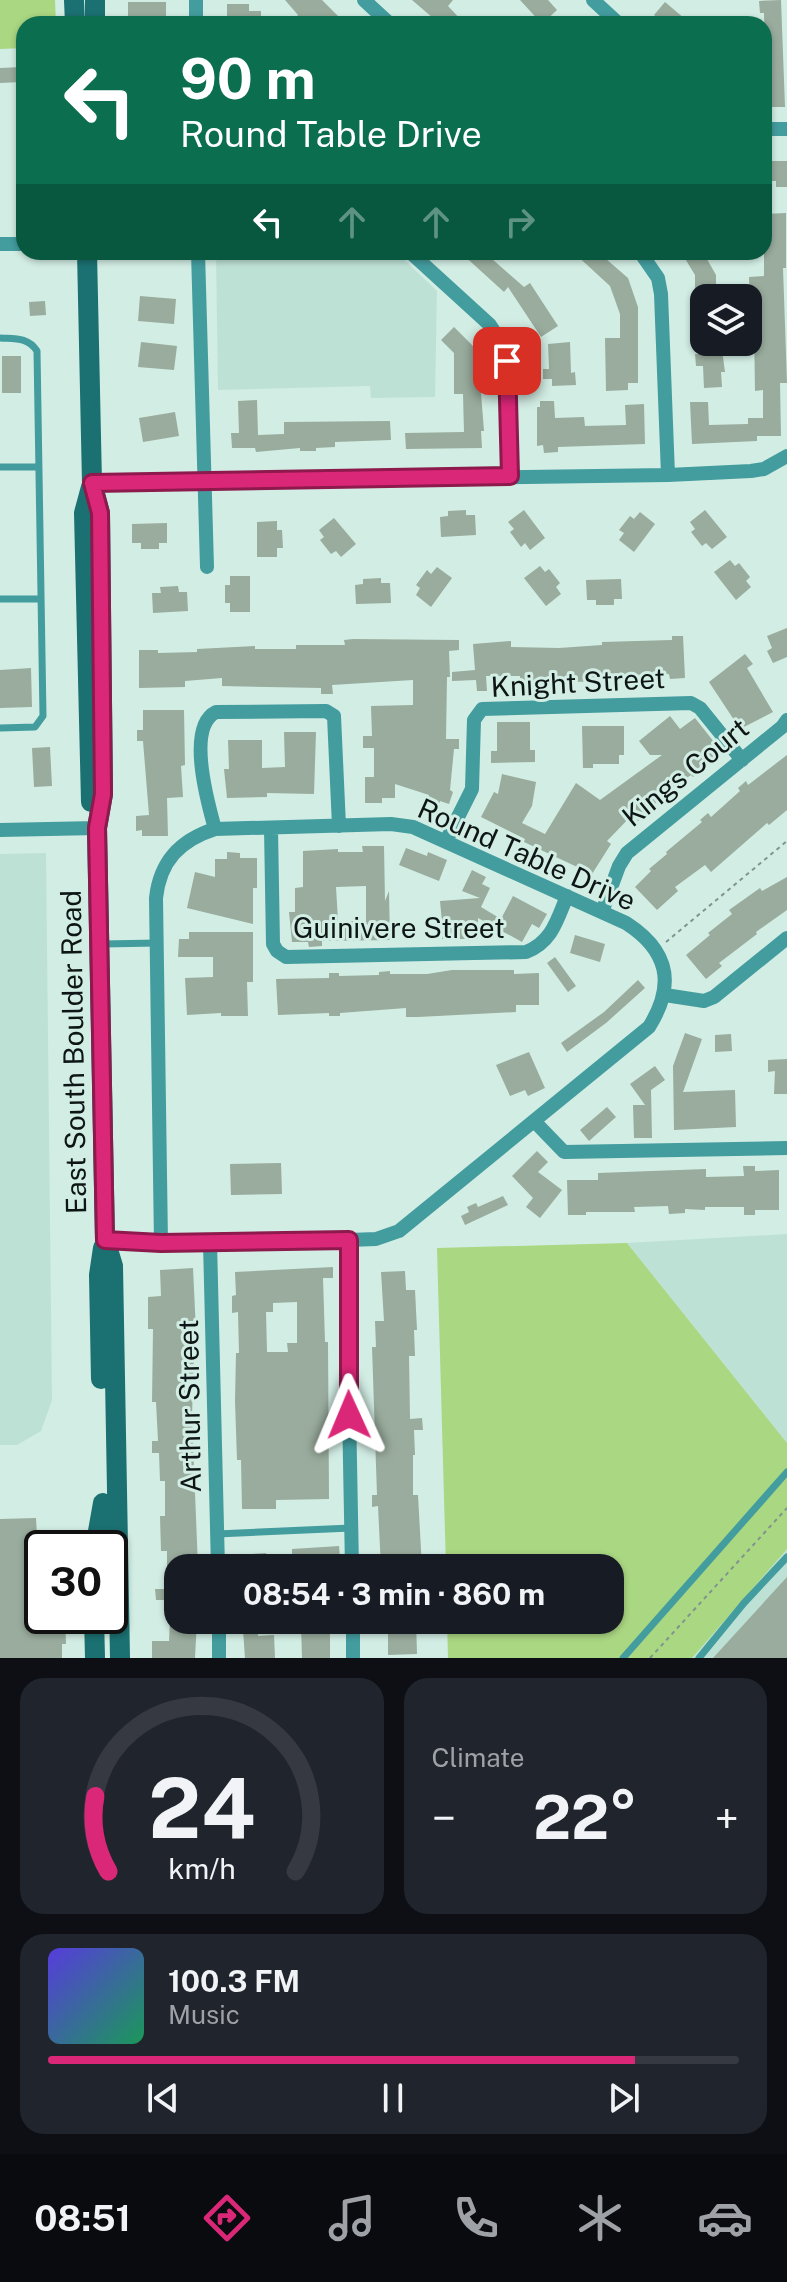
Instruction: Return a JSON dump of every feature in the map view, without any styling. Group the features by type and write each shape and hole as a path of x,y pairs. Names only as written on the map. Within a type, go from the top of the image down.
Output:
{"main road":[{"name":"East South Boulder Road","path":"87,260 92,483 100,513 103,794 97,828 99,944 105,1240 113,1266 120,1658"},
{"path":"104,1530 99,1275 105,1240"},
{"path":"98,1530 103,1503"},
{"path":"94,1634 95,1658"},
{"path":"105,1634 106,1658"}],"street":[{"path":"364,0 381,16"},
{"path":"593,0 610,16"},
{"path":"198,260 207,567"},
{"path":"419,260 490,325 500,339 507,361 510,476"},
{"path":"646,260 658,278 661,294 668,475"},
{"path":"92,483 668,475 764,469 787,456"},
{"name":"Knight Street","path":"446,841 472,789 474,720 482,709 691,703 700,708 742,760"},
{"path":"215,829 203,787 201,767 203,724 216,712 326,711 334,716 339,826"},
{"name":"Kings Court","path":"602,912 627,853 787,720"},
{"name":"Round Table Drive","path":"161,1243 158,882 167,861 189,840 215,829 391,824 413,827 602,912 644,934 657,951"},
{"path":"0,830 97,828"},
{"name":"Guinivere Street","path":"271,828 273,944 286,957 526,952 550,938 567,896"},
{"path":"665,995 704,1001 714,997 787,938"},
{"path":"105,1240 161,1243 349,1240 376,1239 399,1231 649,1027 661,1009 665,995 666,977 657,951"},
{"path":"535,1122 564,1152 787,1148"},
{"path":"349,1240 347,1302 352,1554"},
{"name":"Arthur Street","path":"210,1242 218,1554"},
{"path":"219,1634 219,1658"},
{"path":"353,1634 353,1658"}],"lane":[{"path":"0,338 23,339 37,351 43,716 35,727 0,728"},
{"path":"0,467 38,467"},
{"path":"0,599 41,599"},
{"path":"99,944 157,943"},
{"path":"623,1658 787,1472"},
{"path":"217,1534 351,1528"},
{"path":"699,1658 787,1557"}],"path":[{"path":"657,951 671,936 787,841"},
{"path":"650,1658 787,1508"}],"shaded area":[{"path":"216,260 404,260 437,291 435,397 371,398 370,386 218,390"},
{"path":"46,853 52,1400 41,1431 17,1445 0,1445 0,854"},
{"path":"787,1234 787,1443 627,1243"},
{"path":"787,1549 787,1658 692,1658"}],"green space":[{"path":"0,0 55,0 56,16 16,16 16,48 0,49"},
{"path":"627,1243 787,1443 787,1549 692,1658 448,1658 447,1634 624,1634 624,1554 446,1554 437,1248"}],"building":[{"path":"285,0 322,0 338,16 297,16"},
{"path":"412,0 453,0 448,6 457,16 431,16"},
{"path":"520,0 548,0 557,10 551,16 535,16"},
{"path":"781,0 785,107 772,107 772,16 760,13 759,1"},
{"path":"128,2 166,2 166,16 128,16"},
{"path":"665,2 682,16 655,16"},
{"path":"227,4 249,4 249,11 261,11 261,16 227,16"},
{"path":"16,67 16,82 0,83 0,68"},
{"path":"772,161 787,161 787,187 776,187 776,181 772,181"},
{"path":"786,213 786,268 783,268 787,383 780,383 781,436 757,436 757,441 692,444 690,402 708,402 709,425 748,424 748,418 763,418 763,390 755,391 754,356 762,356 762,284 749,284 749,277 764,276 764,260 772,260 772,214"},
{"path":"469,260 493,260 524,287 530,283 558,326 541,337 508,287 504,292"},
{"path":"582,260 607,260 628,278 638,307 638,383 628,383 628,390 606,391 605,338 620,338 620,314 610,286"},
{"path":"686,260 708,260 716,275 716,284 695,284 695,275"},
{"path":"140,296 176,299 174,324 138,321"},
{"path":"45,301 46,315 30,316 29,302"},
{"path":"454,327 475,348 475,382 484,382 484,393 481,393 482,448 406,449 405,433 464,432 463,394 454,394 454,353 441,340"},
{"path":"141,342 177,346 174,370 138,367"},
{"path":"570,342 571,373 575,372 576,385 552,386 552,379 543,379 543,369 549,369 548,344"},
{"path":"2,356 21,356 21,393 2,393"},
{"path":"695,356 723,356 725,372 721,372 722,387 704,388 703,366 696,366"},
{"path":"257,400 258,435 284,434 284,422 390,421 391,440 335,442 335,447 316,448 316,451 300,451 300,448 256,452 255,448 232,448 231,433 239,433 238,401"},
{"path":"540,401 554,401 555,418 584,417 585,426 626,425 625,405 644,404 645,444 558,447 558,452 544,453 543,445 537,446 537,407 540,407"},
{"path":"175,412 179,436 143,442 139,418"},
{"path":"466,510 466,515 475,515 476,535 441,537 440,517 448,516 448,511"},
{"path":"524,510 545,538 530,550 525,543 521,547 510,532 514,529 508,522"},
{"path":"705,510 727,537 712,549 706,543 702,546 691,532 695,529 690,522"},
{"path":"640,512 655,524 634,552 619,540 624,533 619,530 630,516 634,519"},
{"path":"334,518 356,544 341,557 336,551 331,554 320,540 324,537 319,530"},
{"path":"277,521 277,530 282,530 283,548 277,548 277,557 257,557 257,522"},
{"path":"167,523 167,543 159,543 159,549 141,549 141,543 132,543 132,524"},
{"path":"730,560 735,566 739,563 750,577 746,581 751,587 736,600 714,572"},
{"path":"540,566 545,572 549,569 560,583 556,587 561,594 546,606 524,578"},
{"path":"437,567 452,578 431,607 416,595 420,588 416,585 427,570 431,574"},
{"path":"230,576 250,576 250,612 230,612 230,603 225,603 225,585 230,585"},
{"path":"381,578 381,583 390,583 391,603 356,604 355,585 363,584 363,579"},
{"path":"621,579 622,599 614,599 614,605 596,605 596,600 587,600 586,580"},
{"path":"178,586 179,592 187,592 188,611 153,613 152,593 161,593 160,587"},
{"path":"787,628 787,657 773,663 767,651 772,648 767,636"},
{"path":"672,636 683,636 685,678 670,679 669,674 633,675 633,680 573,682 573,679 520,684 520,676 486,676 487,691 477,691 476,680 452,681 452,672 475,670 473,644 511,641 511,647 559,648 602,645 602,642 672,640"},
{"path":"344,640 459,640 459,650 449,651 450,677 447,677 446,739 459,739 459,749 454,749 450,790 453,792 449,804 427,801 429,795 395,784 395,798 382,798 382,803 365,803 365,777 374,777 374,748 363,748 363,736 372,736 371,706 413,705 413,680 332,685 333,694 321,694 321,688 222,686 222,678 185,681 185,687 139,688 139,650 197,652 197,649 255,646 255,649 296,649 296,645 345,645"},
{"path":"745,654 753,664 747,668 773,712 740,729 709,682"},
{"path":"31,668 32,707 0,708 0,670"},
{"path":"143,710 184,710 183,797 167,798 168,836 142,836 142,830 136,831 136,816 149,815 143,741 137,741 137,730 143,730"},
{"path":"670,716 680,729 695,718 722,752 693,777 691,775 661,795 663,798 645,811 647,814 638,821 633,814 607,841 611,844 592,874 524,842 525,839 481,817 494,792 498,794 502,774 536,782 532,806 522,823 545,834 576,783 600,800 662,755 650,755 639,741"},
{"path":"497,722 530,722 530,750 535,750 535,762 491,763 491,751 497,751"},
{"path":"582,726 624,726 624,755 619,755 619,764 593,764 593,768 583,768"},
{"path":"284,732 316,732 314,794 267,793 267,797 227,798 224,769 229,769 228,740 262,740 262,768 285,767"},
{"path":"50,747 52,786 34,787 32,748"},
{"path":"787,755 787,810 769,825 767,823 711,872 705,865 675,887 678,891 657,910 635,887 651,871 649,869 708,813 711,817 740,791 738,788 746,781 748,785"},
{"path":"362,846 384,846 385,901 389,891 390,940 322,941 322,946 309,947 308,942 292,942 289,912 295,912 295,888 303,887 303,851 338,849 338,852 363,852","holes":["366,886 366,921 338,921 336,887"]},
{"path":"406,848 447,860 439,881 399,865"},
{"path":"227,852 240,853 240,858 257,858 253,924 187,908 195,872 215,877 215,859 227,859"},
{"path":"472,870 486,877 482,884 490,888 481,907 501,919 513,896 547,914 539,928 532,924 522,942 478,918 478,939 442,939 442,934 437,934 436,923 442,922 440,901 480,898 462,891"},
{"path":"787,877 787,910 719,963 722,966 706,979 686,955 732,914 729,910 760,888 762,891"},
{"path":"189,932 253,932 253,982 247,982 248,1016 221,1016 221,1013 187,1015 185,978 213,977 213,957 178,957 179,939 189,939"},
{"path":"575,935 605,944 600,962 570,953"},
{"path":"555,957 576,986 568,992 547,963"},
{"path":"452,970 539,973 539,1005 516,1005 516,1012 418,1017 406,1017 406,1008 340,1013 340,1016 329,1016 329,1013 278,1015 276,979 329,978 329,973 339,973 339,976 379,975 379,972 390,971 390,974 427,974"},
{"path":"638,980 645,988 567,1052 561,1043 604,1012"},
{"path":"685,1033 702,1039 683,1092 735,1090 736,1127 674,1130 673,1066"},
{"path":"731,1034 732,1051 715,1052 715,1035"},
{"path":"529,1052 545,1088 528,1096 525,1090 510,1096 496,1065"},
{"path":"787,1059 787,1094 774,1094 775,1071 768,1072 768,1060"},
{"path":"655,1066 665,1080 651,1090 652,1138 634,1138 633,1105 645,1105 630,1084"},
{"path":"607,1107 616,1117 589,1141 580,1130"},
{"path":"537,1151 548,1162 538,1172 562,1190 540,1218 526,1207 533,1198 512,1176"},
{"path":"281,1163 282,1194 231,1195 230,1164"},
{"path":"743,1166 755,1166 755,1171 779,1170 779,1210 755,1210 755,1215 744,1215 744,1207 705,1207 705,1210 685,1209 685,1213 669,1214 668,1206 634,1207 635,1212 568,1215 567,1180 598,1180 598,1173 706,1169 706,1177 744,1176"},
{"path":"503,1196 508,1205 465,1225 461,1216 469,1212 467,1207 476,1203 478,1207"},
{"path":"333,1267 333,1278 323,1278 325,1342 328,1342 329,1499 276,1500 276,1509 242,1509 235,1401 238,1312 232,1313 232,1296 236,1295 235,1272","holes":["297,1302 297,1343 287,1343 288,1352 267,1352 266,1312 273,1312 273,1303"]},
{"path":"193,1268 197,1353 194,1353 192,1416 197,1554 167,1554 167,1551 161,1551 160,1516 165,1516 165,1481 160,1481 159,1453 152,1453 152,1441 158,1441 156,1402 152,1402 153,1329 148,1329 148,1297 161,1296 160,1270"},
{"path":"405,1271 406,1290 415,1290 417,1330 414,1330 415,1356 409,1356 410,1419 422,1418 423,1430 414,1430 413,1455 413,1495 418,1495 421,1554 380,1554 378,1506 372,1507 372,1495 377,1495 372,1347 376,1347 375,1321 384,1321 381,1272"},
{"path":"36,1518 37,1530 24,1530 24,1634 66,1634 62,1658 0,1658 0,1519"},
{"path":"339,1546 340,1554 292,1554 292,1549"},
{"path":"787,1577 787,1658 713,1658"},
{"path":"155,1589 164,1589 164,1600 156,1600"},
{"path":"169,1634 196,1634 195,1658 152,1658 152,1641 169,1641"},
{"path":"243,1634 274,1635 275,1658 245,1658"},
{"path":"301,1634 330,1634 330,1658 302,1658"},
{"path":"388,1634 416,1634 417,1654 388,1655"}],"route":[{"path":"349,1415 349,1240 161,1243 105,1240 97,828 103,794 100,513 92,483 510,476 507,361"}]}
